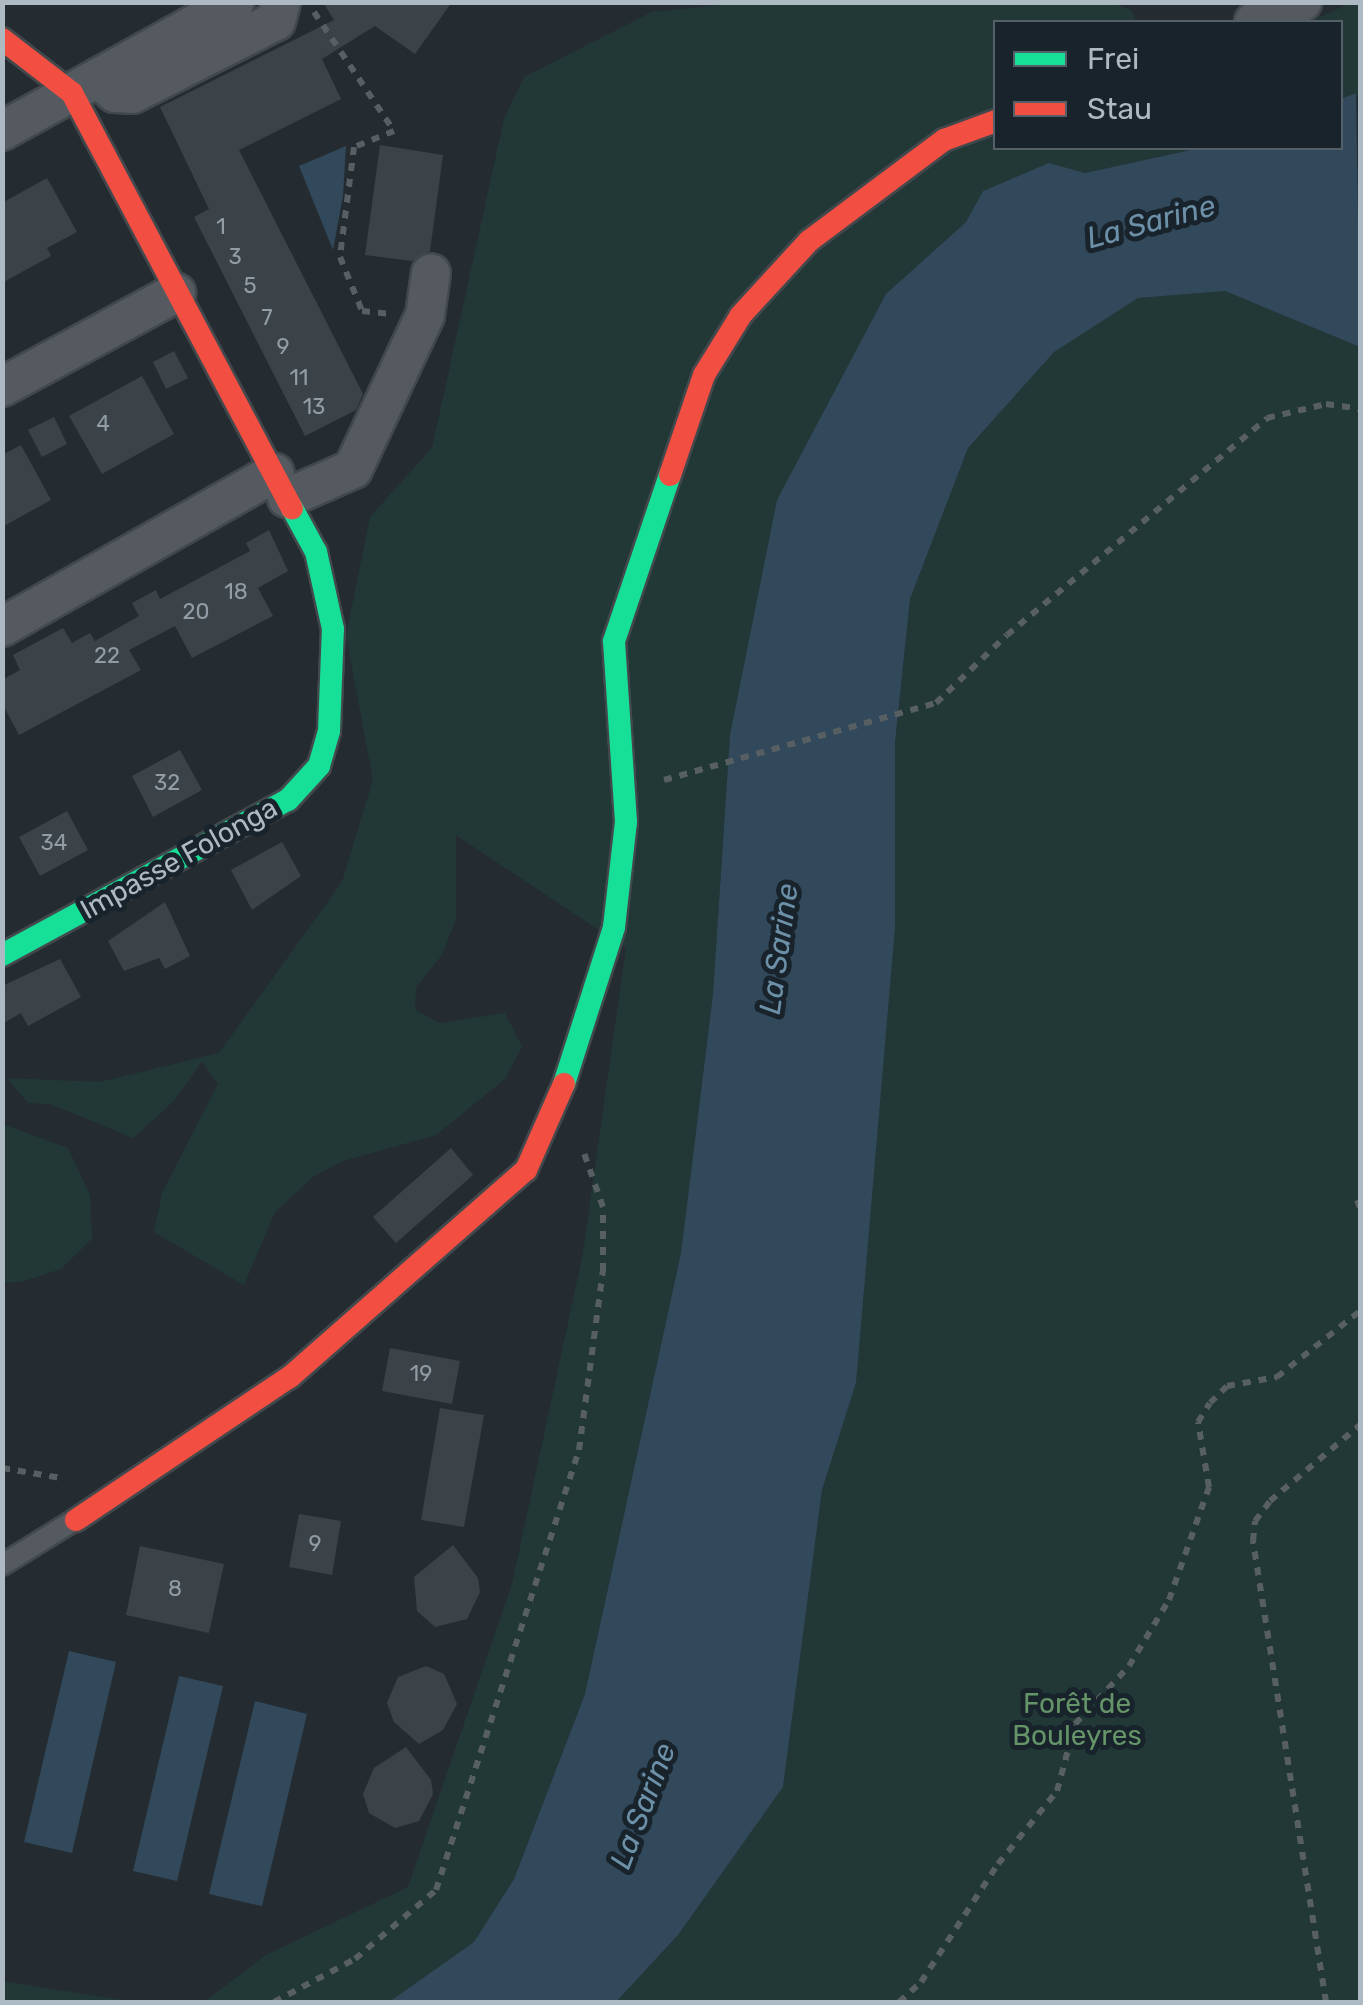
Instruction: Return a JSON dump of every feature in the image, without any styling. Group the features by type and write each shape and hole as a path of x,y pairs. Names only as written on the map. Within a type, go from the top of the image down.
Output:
{"street":[{"path":"2,131 235,2"},
{"path":"2,39 85,86 132,94 276,21 281,2"},
{"path":"1259,20 1302,2"},
{"name":"Impasse Folonga","path":"2,955 288,800 319,766 329,732 333,629 316,552 176,292 85,86"},
{"path":"76,1520 290,1377 512,1186 552,1120 598,986 620,892 626,822 614,671 620,614 704,375 741,315 809,241 944,140 993,122"},
{"path":"2,627 280,486 353,469 424,318 432,273"},
{"path":"2,386 176,292"}],"lane":[{"path":"2,1565 76,1520"}],"path":[{"path":"308,2 394,131 354,147 340,257 362,311 424,318"},
{"path":"702,769 936,703 1007,635 1267,418 1326,404 1360,409"},
{"path":"274,2002 355,1960 436,1890 559,1526 592,1374 603,1207 581,1146 552,1120"},
{"path":"1356,1200 1360,1208"},
{"path":"899,2002 921,1982 998,1864 1057,1792 1075,1724 1129,1666 1169,1600 1209,1487 1198,1422 1210,1404 1227,1386 1277,1377 1360,1311"},
{"path":"1326,2002 1253,1541 1255,1521 1270,1501 1360,1425"}],"green space":[{"path":"1109,2 1131,10 1136,20 993,20 993,150 1191,150 1085,173 1049,164 983,191 966,222 886,295 730,735 713,994 681,1253 585,1694 514,1879 474,1942 389,2002 204,2002 266,1955 408,1887 512,1584 583,1253 626,948 456,835 456,919 442,955 416,987 415,1010 440,1023 505,1013 522,1047 505,1079 436,1135 343,1161 313,1177 275,1212 244,1285 154,1232 162,1193 218,1084 202,1061 175,1100 133,1138 50,1104 28,1103 7,1078 100,1082 219,1053 342,882 373,780 346,635 370,517 432,448 504,119 524,77 652,12 739,3"},
{"path":"1350,3 1360,3 1360,95 1343,99 1343,20 1314,20"},
{"name":"Forêt de Bouleyres","path":"1225,291 1360,347 1360,2002 616,2002 678,1935 783,1787 822,1490 856,1383 895,743 910,599 968,448 1054,351 1138,298"},
{"path":"2,1124 68,1148 90,1195 92,1239 61,1269 21,1282 3,1282"},
{"path":"3,1981 134,2002 3,2002"}],"water":[{"name":"La Sarine","path":"1356,93 1360,347 1225,291 1138,298 1054,352 968,448 910,599 895,743 895,927 856,1383 822,1490 783,1787 678,1935 616,2002 389,2002 474,1942 514,1879 585,1694 681,1253 713,994 730,735 777,500 886,294 966,222 983,191 1049,163 1085,173 1191,150 1343,150 1343,98"},
{"path":"346,146 343,196 333,250 299,166"},
{"path":"69,1651 116,1662 72,1853 24,1842"},
{"path":"179,1676 223,1686 177,1881 133,1871"},
{"path":"255,1701 307,1714 262,1906 209,1894"}],"building":[{"path":"323,2 452,2 415,54 375,26 322,59 341,99 239,150 363,394 356,410 305,436 194,217 209,209 160,107 334,20"},
{"path":"380,145 443,155 430,251 412,261 365,255"},
{"path":"47,178 77,232 47,248 51,256 2,283 2,203"},
{"path":"174,351 188,378 166,389 153,362"},
{"path":"142,376 174,434 102,474 69,416"},
{"path":"54,417 67,444 42,457 28,430"},
{"path":"21,445 51,500 2,527 2,455"},
{"path":"269,530 288,571 258,588 273,616 192,658 175,626 129,650 141,670 19,735 2,703 2,680 20,670 13,655 63,628 72,643 90,633 95,641 139,616 132,603 156,590 160,599 250,551 246,543"},
{"path":"180,750 202,790 153,817 132,776"},
{"path":"67,811 88,850 40,876 19,837"},
{"path":"282,842 301,876 252,910 231,870"},
{"path":"165,902 190,956 165,969 159,958 124,971 108,941"},
{"path":"60,959 81,997 28,1026 21,1013 2,1024 2,986"},
{"path":"451,1148 473,1175 396,1243 373,1217"},
{"path":"390,1348 460,1361 452,1404 382,1391"},
{"path":"440,1408 484,1415 464,1527 421,1520"},
{"path":"299,1514 341,1521 332,1575 289,1567"},
{"path":"453,1545 478,1578 480,1592 467,1619 435,1627 417,1611 414,1577"},
{"path":"140,1546 224,1564 209,1633 126,1615"},
{"path":"426,1666 444,1674 457,1704 443,1730 419,1744 394,1722 387,1703 398,1677"},
{"path":"406,1747 431,1780 433,1794 419,1821 395,1828 369,1813 363,1794 374,1768"}],"traffic: fast":[{"path":"564,1084 614,927 626,822 614,641 670,475"},
{"path":"2,955 288,800 319,766 329,731 333,629 316,552 292,508"}],"traffic: jam":[{"path":"2,39 72,93 292,508"},
{"path":"670,475 704,375 741,315 809,241 944,140 993,122"},
{"path":"76,1520 290,1377 526,1170 564,1084"}]}
